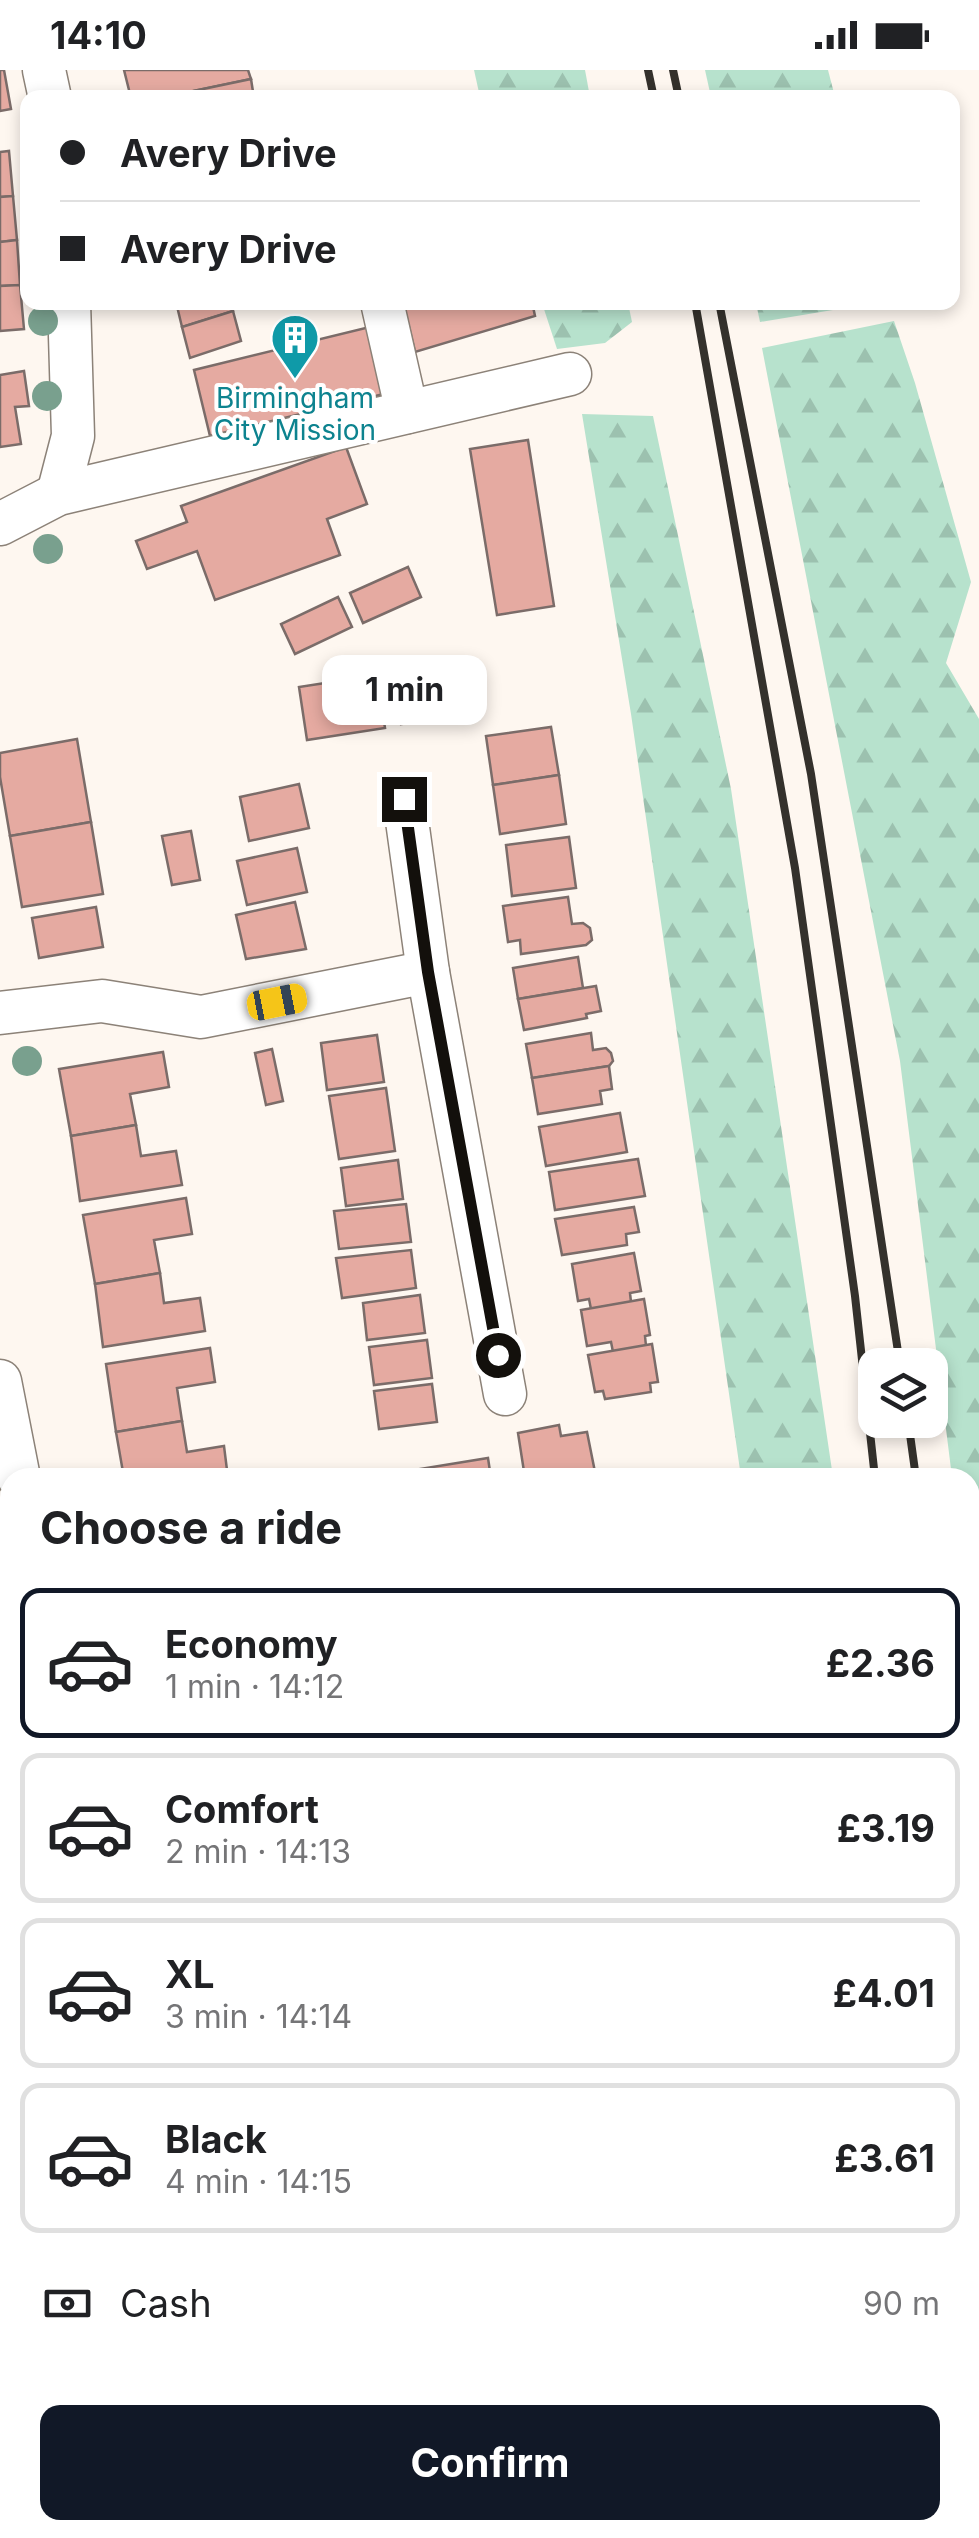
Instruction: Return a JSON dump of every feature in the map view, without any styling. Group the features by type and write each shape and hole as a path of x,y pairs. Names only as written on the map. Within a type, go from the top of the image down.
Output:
{"street":[{"path":"58,494 73,436 69,310"},
{"path":"384,310 407,412"},
{"path":"0,524 58,494 570,374"},
{"path":"404,799 428,972 505,1394"},
{"path":"0,1013 102,1000 201,1017 428,972"},
{"path":"0,1381 18,1468"}],"green space":[{"path":"474,70 585,70 589,90 478,90"},
{"path":"705,70 828,70 833,90 709,90"},
{"path":"544,310 629,310 632,322 605,343 557,349"},
{"path":"758,310 833,310 760,322"},
{"path":"894,321 971,582 946,663 979,719 979,1468 951,1468 947,1438 948,1348 936,1348 900,1061 762,348"},
{"path":"582,414 653,416 731,789 832,1468 740,1468 631,714"}],"building":[{"path":"0,70 4,70 11,109 0,111"},
{"path":"124,70 248,70 251,79 198,90 129,90"},
{"path":"251,79 253,90 198,90"},
{"path":"9,151 13,196 0,197 0,152"},
{"path":"13,196 17,240 0,242 0,197"},
{"path":"17,240 20,285 0,286 0,242"},
{"path":"20,285 24,329 0,331 0,286"},
{"path":"178,310 233,310 233,311 182,327"},
{"path":"405,310 534,310 535,316 415,352"},
{"path":"233,311 241,341 190,358 182,327"},
{"name":"Birmingham City Mission","path":"382,324 396,391 210,436 194,370"},
{"path":"24,371 29,406 15,407 21,444 0,447 0,375"},
{"path":"528,440 554,606 497,615 470,449"},
{"path":"346,447 367,504 327,519 340,555 215,600 197,551 147,569 136,541 187,522 181,506"},
{"path":"408,567 421,597 363,623 350,593"},
{"path":"338,597 352,627 295,654 281,624"},
{"path":"470,659 479,712 401,724 392,672"},
{"path":"377,675 385,728 307,740 299,687"},
{"path":"551,727 559,775 493,785 486,736"},
{"path":"77,739 91,822 10,836 0,753"},
{"path":"559,775 566,824 500,834 493,785"},
{"path":"299,784 309,828 249,841 240,797"},
{"path":"91,822 103,894 22,907 10,836"},
{"path":"191,831 200,880 172,885 162,836"},
{"path":"569,837 576,888 512,896 506,845"},
{"path":"297,848 307,892 247,905 237,861"},
{"path":"568,897 572,924 583,923 590,928 592,940 586,945 521,954 520,940 508,942 503,906"},
{"path":"295,902 306,949 246,959 236,915"},
{"path":"96,907 103,947 39,958 32,918"},
{"path":"578,957 583,988 518,999 513,968"},
{"path":"596,986 601,1011 586,1014 587,1018 524,1030 518,999"},
{"path":"591,1033 593,1050 606,1048 611,1053 613,1061 609,1066 532,1078 526,1044"},
{"path":"377,1035 384,1082 327,1090 321,1043"},
{"path":"272,1049 283,1101 266,1105 255,1053"},
{"path":"163,1052 169,1087 130,1094 136,1125 71,1136 59,1069"},
{"path":"609,1066 612,1089 600,1091 602,1104 538,1114 532,1078"},
{"path":"386,1088 395,1151 339,1159 329,1096"},
{"path":"620,1113 627,1152 546,1166 539,1127"},
{"path":"136,1125 141,1156 176,1151 182,1185 80,1201 71,1136"},
{"path":"638,1159 645,1196 555,1210 549,1172"},
{"path":"398,1160 403,1199 346,1206 341,1168"},
{"path":"186,1198 192,1234 154,1240 160,1273 95,1284 83,1215"},
{"path":"406,1204 411,1242 339,1249 334,1211"},
{"path":"634,1207 639,1232 626,1234 627,1245 562,1255 555,1219"},
{"path":"411,1250 416,1288 342,1298 336,1258"},
{"path":"634,1253 641,1291 630,1293 631,1302 591,1309 589,1299 578,1301 572,1264"},
{"path":"160,1273 164,1303 200,1298 205,1331 103,1347 95,1284"},
{"path":"420,1295 425,1333 367,1340 363,1303"},
{"path":"644,1299 650,1335 645,1336 646,1346 613,1352 611,1342 587,1346 581,1310"},
{"path":"427,1340 432,1378 374,1385 369,1347"},
{"path":"652,1344 658,1382 650,1383 651,1392 605,1399 603,1391 595,1392 588,1355"},
{"path":"210,1348 215,1382 177,1388 182,1421 116,1432 106,1364"},
{"path":"432,1384 437,1422 379,1429 374,1391"},
{"path":"182,1421 187,1452 224,1446 227,1468 122,1468 116,1432"},
{"path":"559,1425 561,1436 587,1432 594,1468 523,1468 518,1433"},
{"path":"488,1458 490,1468 426,1468"}],"railway":[{"path":"648,70 652,90"},
{"path":"673,70 677,90"},
{"path":"696,310 795,868 855,1296 874,1468"},
{"path":"721,310 811,774 897,1348"},
{"path":"910,1438 915,1468"}],"place":[{"name":"Birmingham City Mission","path":"295,380"}],"route":[{"path":"404,799 428,972 498,1355"}]}
